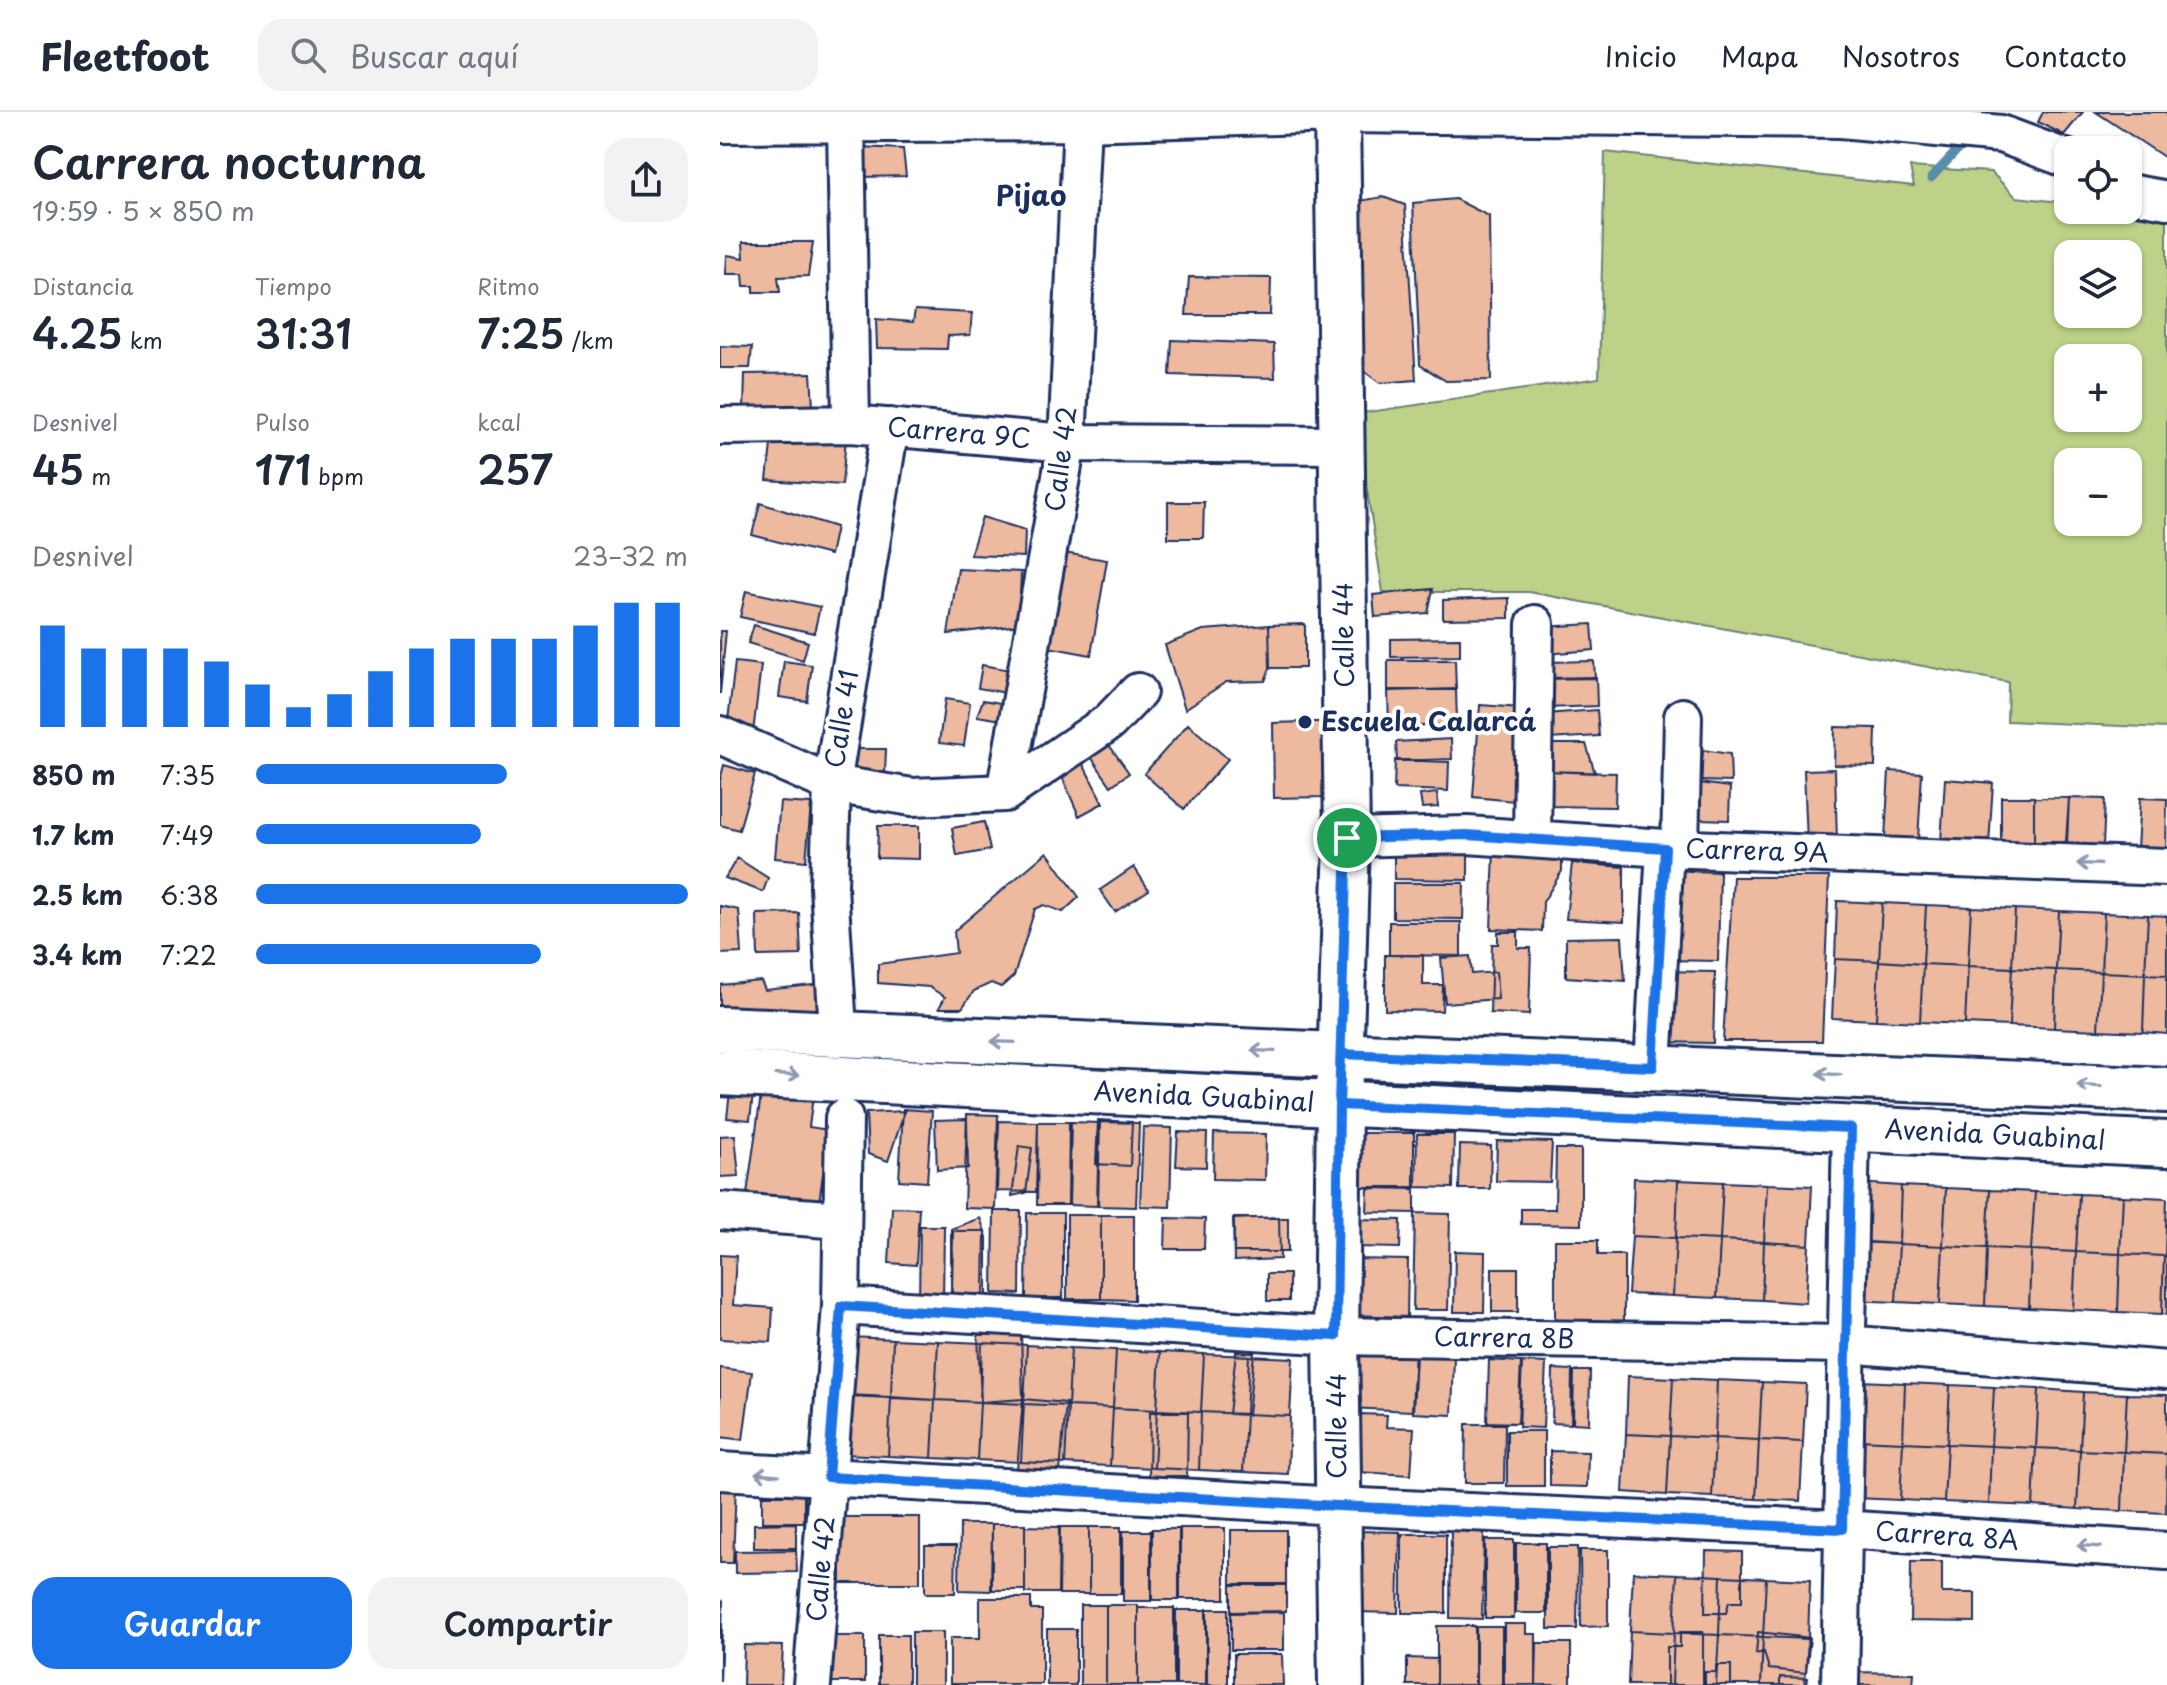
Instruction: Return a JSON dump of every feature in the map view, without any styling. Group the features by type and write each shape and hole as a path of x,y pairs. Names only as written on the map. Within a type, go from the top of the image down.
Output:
{"main road":[{"name":"Calle 44","path":"1338,113 1347,838 1336,1336 1341,1685"},
{"name":"Avenida Guabinal","path":"720,1029 2167,1090"},
{"name":"Avenida Guabinal","path":"720,1073 2167,1144"}],"street":[{"path":"720,124 1082,122 1338,113 1842,116 2001,134 2054,154"},
{"name":"Calle 42","path":"1005,793 1067,443 1082,122"},
{"path":"846,125 851,424"},
{"path":"2142,196 2166,201"},
{"name":"Carrera 9C","path":"720,426 851,424 1342,465"},
{"name":"Calle 41","path":"837,1013 829,887 832,784 890,427"},
{"path":"1532,838 1535,624"},
{"path":"720,735 832,784 912,797 1005,793 1109,722 1138,692"},
{"path":"1653,1067 1683,717"},
{"name":"Carrera 9A","path":"1347,838 1467,835 1673,848 2167,867"},
{"name":"Calle 42","path":"812,1685 841,1306 844,1118"},
{"path":"1840,1685 1851,1128"},
{"path":"720,1211 842,1220"},
{"name":"Carrera 8B","path":"841,1306 1336,1336 1845,1344 2167,1370"},
{"name":"Carrera 8A","path":"720,1471 1338,1506 1842,1529 2167,1551"}],"green space":[{"path":"1605,152 1914,186 1910,167 1991,172 2016,197 2054,201 2054,224 2142,224 2142,211 2167,214 2167,728 2007,721 2008,682 1529,592 1383,592 1355,414 1599,378"}],"building":[{"path":"2043,112 2083,112 2064,135 2038,122"},
{"path":"2096,112 2167,112 2167,159 2142,142 2142,136 2132,136"},
{"path":"859,147 903,149 906,176 862,177"},
{"path":"1383,197 1405,205 1416,380 1380,383 1357,366 1353,202"},
{"path":"1455,199 1489,216 1491,380 1446,381 1420,365 1413,203"},
{"path":"743,242 813,242 808,276 778,277 780,292 754,292 754,286 744,286 743,274 726,274 727,255 744,258"},
{"path":"1189,277 1271,278 1270,315 1186,315"},
{"path":"915,310 972,313 970,335 948,336 947,349 877,348 876,319 913,322"},
{"path":"1172,340 1274,344 1275,378 1170,375"},
{"path":"720,346 752,347 750,368 720,368"},
{"path":"811,373 813,407 744,410 745,374"},
{"path":"772,436 846,437 842,485 767,480"},
{"path":"1168,502 1204,502 1203,538 1168,538"},
{"path":"760,503 836,527 830,555 752,535"},
{"path":"982,517 1025,530 1024,557 970,555"},
{"path":"1064,553 1107,560 1091,655 1048,647"},
{"path":"958,569 1021,572 1019,625 948,634"},
{"path":"1433,589 1428,613 1375,617 1373,595"},
{"path":"746,591 820,607 814,633 740,617"},
{"path":"1509,598 1509,618 1443,619 1443,600"},
{"path":"1305,624 1305,668 1270,668 1269,625"},
{"path":"1592,624 1594,650 1545,654 1543,627"},
{"path":"754,625 808,642 803,660 748,643"},
{"path":"1269,625 1270,668 1265,681 1226,682 1185,709 1165,645 1203,630"},
{"path":"720,631 726,631 720,694"},
{"path":"1460,638 1460,656 1391,657 1391,639"},
{"path":"1388,660 1455,660 1456,690 1388,690"},
{"path":"784,661 812,665 807,701 779,697"},
{"path":"1594,661 1595,678 1545,679 1545,662"},
{"path":"735,662 761,665 753,733 727,729"},
{"path":"982,665 1022,672 1018,695 978,688"},
{"path":"1596,677 1597,706 1545,708 1544,678"},
{"path":"1456,689 1457,725 1389,727 1388,691"},
{"path":"945,699 970,703 964,746 939,743"},
{"path":"983,700 1018,706 1015,722 977,716"},
{"path":"1480,705 1521,708 1514,801 1473,797"},
{"path":"1597,710 1599,736 1548,739 1546,714"},
{"path":"1322,722 1323,797 1274,798 1273,723"},
{"path":"1188,724 1228,759 1184,809 1144,774"},
{"path":"1835,727 1876,728 1875,766 1834,765"},
{"path":"1451,739 1452,759 1397,761 1396,742"},
{"path":"1107,742 1129,773 1111,786 1089,754"},
{"path":"1547,744 1586,744 1595,773 1546,771"},
{"path":"854,749 886,749 885,773 854,773"},
{"path":"1703,750 1730,754 1731,782 1701,781"},
{"path":"1081,760 1103,803 1079,816 1060,772"},
{"path":"1395,760 1449,762 1448,791 1394,789"},
{"path":"724,765 755,774 739,830 720,825 720,780"},
{"path":"1835,769 1837,842 1807,843 1804,770"},
{"path":"1546,771 1616,773 1615,807 1545,806"},
{"path":"1889,771 1922,773 1918,840 1885,838"},
{"path":"1945,779 1993,783 1989,845 1941,842"},
{"path":"1699,783 1730,787 1729,820 1699,819"},
{"path":"1437,793 1438,807 1422,808 1420,795"},
{"path":"2001,797 2034,797 2034,842 2001,842"},
{"path":"2034,797 2069,798 2066,842 2034,842"},
{"path":"2069,798 2105,799 2103,846 2067,844"},
{"path":"2140,798 2167,799 2166,851 2137,849"},
{"path":"780,802 811,804 806,861 775,858"},
{"path":"984,822 990,850 957,856 952,828"},
{"path":"878,826 919,826 919,859 877,858"},
{"path":"1394,848 1468,849 1468,880 1394,879"},
{"path":"1494,851 1562,854 1562,871 1543,902 1542,931 1491,929"},
{"path":"1047,852 1079,897 1063,912 1044,905 1035,909 1014,976 1001,987 991,983 974,991 962,1008 939,1008 945,997 929,987 878,983 878,964 956,953 954,931"},
{"path":"737,858 768,878 763,892 725,878"},
{"path":"1572,863 1624,867 1624,922 1566,919"},
{"path":"1134,867 1149,890 1115,912 1100,890"},
{"path":"1666,870 1720,872 1718,961 1664,960"},
{"path":"1733,877 1829,877 1822,1041 1723,1041"},
{"path":"1393,883 1464,883 1463,919 1393,918"},
{"path":"1837,901 1882,903 1879,961 1835,959"},
{"path":"1882,903 1926,905 1923,964 1879,961"},
{"path":"1926,905 1971,907 1968,966 1923,964"},
{"path":"720,906 739,910 742,953 720,954"},
{"path":"1971,907 2015,909 2012,968 1968,966"},
{"path":"2015,909 2059,911 2056,970 2012,968"},
{"path":"2059,911 2104,913 2101,972 2056,970"},
{"path":"799,913 801,955 758,956 757,914"},
{"path":"2104,913 2148,915 2145,974 2101,972"},
{"path":"2148,915 2167,916 2167,975 2145,974"},
{"path":"1389,922 1461,922 1461,956 1389,955"},
{"path":"1498,932 1518,932 1518,948 1531,948 1529,1015 1490,1013 1492,944 1498,944"},
{"path":"1622,937 1625,981 1566,977 1566,938"},
{"path":"1385,955 1423,955 1423,985 1443,985 1442,1011 1385,1010"},
{"path":"1470,956 1472,974 1496,972 1498,999 1445,1003 1441,958"},
{"path":"1835,959 1879,961 1876,1020 1832,1018"},
{"path":"1879,961 1923,964 1920,1022 1876,1020"},
{"path":"1923,964 1968,966 1965,1024 1920,1022"},
{"path":"1968,966 2012,968 2009,1026 1965,1024"},
{"path":"2012,968 2056,970 2054,1028 2009,1026"},
{"path":"2056,970 2101,972 2098,1030 2054,1028"},
{"path":"1662,971 1715,972 1713,1043 1660,1042"},
{"path":"2101,972 2145,974 2143,1032 2098,1030"},
{"path":"2145,974 2167,975 2167,1034 2143,1032"},
{"path":"761,981 765,990 822,984 825,1021 720,1017 720,985"},
{"path":"762,1088 813,1096 809,1127 829,1130 818,1210 746,1201"},
{"path":"730,1091 753,1094 750,1120 727,1118"},
{"path":"903,1109 932,1111 927,1182 899,1180"},
{"path":"905,1111 888,1161 868,1154 866,1113"},
{"path":"967,1114 998,1115 995,1209 964,1208"},
{"path":"967,1119 968,1168 937,1170 935,1120"},
{"path":"1098,1120 1132,1122 1130,1166 1096,1164"},
{"path":"999,1121 1038,1122 1036,1192 997,1191"},
{"path":"1038,1122 1069,1122 1068,1205 1037,1205"},
{"path":"1071,1122 1099,1123 1097,1206 1069,1205"},
{"path":"1100,1122 1139,1123 1136,1207 1098,1206"},
{"path":"1143,1127 1172,1128 1170,1207 1140,1206"},
{"path":"1178,1132 1207,1133 1206,1167 1176,1166"},
{"path":"1214,1133 1266,1134 1265,1180 1213,1179"},
{"path":"1362,1133 1414,1133 1414,1187 1361,1187"},
{"path":"1417,1134 1454,1134 1453,1188 1416,1187"},
{"path":"735,1135 739,1176 720,1177 720,1136"},
{"path":"1497,1141 1552,1142 1550,1182 1496,1181"},
{"path":"1460,1145 1491,1146 1490,1189 1459,1189"},
{"path":"1019,1146 1032,1148 1026,1193 1012,1196"},
{"path":"1556,1149 1581,1149 1581,1225 1521,1224 1521,1209 1555,1209"},
{"path":"1634,1178 1678,1180 1676,1238 1632,1236"},
{"path":"1678,1180 1723,1182 1720,1240 1676,1238"},
{"path":"1723,1182 1767,1184 1764,1242 1720,1240"},
{"path":"1857,1183 1901,1186 1899,1244 1854,1241"},
{"path":"1767,1184 1812,1186 1809,1245 1764,1242"},
{"path":"1901,1186 1946,1188 1943,1246 1899,1244"},
{"path":"1368,1188 1415,1189 1415,1213 1367,1212"},
{"path":"1946,1188 1990,1190 1987,1248 1943,1246"},
{"path":"1990,1190 2035,1192 2031,1250 1987,1248"},
{"path":"2035,1192 2079,1194 2076,1252 2031,1250"},
{"path":"2079,1194 2123,1196 2120,1254 2076,1252"},
{"path":"2123,1196 2167,1198 2165,1256 2120,1254"},
{"path":"892,1207 919,1208 916,1265 889,1263"},
{"path":"994,1211 1021,1211 1020,1294 993,1293"},
{"path":"1027,1213 1063,1213 1063,1298 1026,1298"},
{"path":"1415,1213 1450,1214 1448,1310 1413,1310"},
{"path":"1067,1215 1101,1215 1101,1299 1067,1299"},
{"path":"1101,1215 1134,1215 1134,1300 1101,1299"},
{"path":"1279,1217 1280,1259 1234,1261 1233,1219"},
{"path":"980,1218 987,1237 987,1298 951,1298 951,1229"},
{"path":"1166,1218 1205,1219 1204,1249 1165,1249"},
{"path":"1234,1218 1288,1218 1288,1252 1234,1252"},
{"path":"1356,1219 1401,1220 1400,1248 1355,1247"},
{"path":"920,1226 944,1226 943,1304 919,1304"},
{"path":"953,1231 985,1231 984,1294 952,1294"},
{"path":"1632,1236 1676,1238 1673,1296 1628,1294"},
{"path":"1676,1238 1720,1240 1717,1298 1673,1296"},
{"path":"1555,1240 1598,1240 1598,1255 1624,1255 1624,1321 1555,1321"},
{"path":"1720,1240 1764,1242 1762,1300 1717,1298"},
{"path":"1764,1242 1809,1245 1806,1303 1762,1300"},
{"path":"1854,1242 1899,1244 1896,1302 1851,1300"},
{"path":"1899,1244 1943,1246 1940,1304 1896,1302"},
{"path":"1943,1246 1987,1248 1985,1306 1940,1304"},
{"path":"1987,1248 2031,1250 2029,1308 1985,1306"},
{"path":"2031,1250 2076,1252 2073,1310 2029,1308"},
{"path":"1455,1251 1485,1252 1484,1312 1454,1312"},
{"path":"2076,1252 2120,1254 2118,1312 2073,1310"},
{"path":"2120,1254 2164,1256 2162,1314 2118,1312"},
{"path":"720,1255 736,1256 733,1305 773,1308 771,1342 720,1339"},
{"path":"2164,1256 2167,1257 2167,1315 2162,1314"},
{"path":"1352,1259 1408,1260 1407,1317 1351,1315"},
{"path":"1492,1268 1518,1268 1518,1312 1492,1312"},
{"path":"1267,1274 1289,1274 1289,1301 1267,1301"},
{"path":"1021,1333 1023,1399 981,1402 978,1335"},
{"path":"849,1337 893,1339 891,1397 847,1395"},
{"path":"893,1339 938,1341 935,1400 891,1397"},
{"path":"938,1341 982,1343 980,1402 935,1400"},
{"path":"982,1343 1027,1345 1024,1404 980,1402"},
{"path":"1027,1345 1071,1348 1068,1406 1024,1404"},
{"path":"1353,1346 1415,1349 1412,1411 1349,1408"},
{"path":"1071,1348 1116,1350 1113,1408 1068,1406"},
{"path":"1116,1350 1160,1352 1157,1410 1113,1408"},
{"path":"1160,1352 1204,1354 1201,1412 1157,1410"},
{"path":"1236,1352 1254,1353 1248,1415 1229,1414"},
{"path":"1204,1354 1249,1356 1246,1414 1201,1412"},
{"path":"1416,1355 1454,1356 1452,1415 1413,1413"},
{"path":"1249,1356 1293,1358 1290,1416 1246,1414"},
{"path":"1489,1360 1521,1362 1518,1423 1487,1422"},
{"path":"1522,1362 1546,1363 1543,1428 1519,1427"},
{"path":"720,1368 752,1372 743,1440 720,1437"},
{"path":"1553,1369 1572,1370 1571,1424 1552,1423"},
{"path":"1574,1371 1590,1371 1589,1424 1573,1423"},
{"path":"1628,1376 1673,1378 1670,1436 1626,1434"},
{"path":"1673,1378 1717,1380 1715,1438 1670,1436"},
{"path":"1717,1380 1762,1382 1759,1440 1715,1438"},
{"path":"1861,1381 1905,1383 1903,1442 1859,1440"},
{"path":"1762,1382 1806,1384 1803,1442 1759,1440"},
{"path":"1905,1383 1950,1385 1947,1444 1903,1442"},
{"path":"1950,1385 1994,1387 1991,1446 1947,1444"},
{"path":"1994,1387 2039,1389 2036,1448 1991,1446"},
{"path":"2039,1389 2083,1392 2080,1450 2036,1448"},
{"path":"2083,1392 2127,1394 2124,1452 2080,1450"},
{"path":"2127,1394 2167,1395 2167,1454 2124,1452"},
{"path":"847,1396 891,1398 888,1456 844,1454"},
{"path":"891,1398 935,1400 932,1458 888,1456"},
{"path":"1023,1399 1066,1403 1060,1472 1017,1469"},
{"path":"935,1400 980,1402 977,1460 932,1458"},
{"path":"980,1402 1024,1404 1021,1462 977,1460"},
{"path":"1024,1404 1068,1406 1065,1464 1021,1462"},
{"path":"1068,1406 1113,1408 1110,1466 1065,1464"},
{"path":"1113,1408 1157,1410 1154,1468 1110,1466"},
{"path":"1157,1410 1201,1412 1199,1470 1154,1468"},
{"path":"1150,1412 1188,1412 1187,1476 1149,1476"},
{"path":"1201,1412 1246,1414 1243,1472 1199,1470"},
{"path":"1246,1414 1290,1416 1288,1474 1243,1472"},
{"path":"1360,1414 1387,1415 1386,1427 1414,1428 1411,1475 1357,1472"},
{"path":"1466,1424 1505,1424 1504,1483 1465,1483"},
{"path":"1507,1431 1544,1431 1544,1486 1507,1486"},
{"path":"1626,1434 1670,1436 1667,1495 1623,1492"},
{"path":"1670,1436 1715,1438 1712,1497 1667,1495"},
{"path":"1715,1438 1759,1440 1756,1499 1712,1497"},
{"path":"1759,1440 1803,1442 1800,1501 1756,1499"},
{"path":"1858,1440 1903,1442 1900,1500 1855,1498"},
{"path":"1903,1442 1947,1444 1944,1502 1900,1500"},
{"path":"1947,1444 1991,1446 1989,1504 1944,1502"},
{"path":"1991,1446 2036,1448 2033,1506 1989,1504"},
{"path":"2036,1448 2080,1450 2077,1509 2033,1506"},
{"path":"2080,1450 2124,1452 2122,1511 2077,1509"},
{"path":"1550,1451 1588,1452 1587,1487 1550,1486"},
{"path":"2124,1452 2167,1454 2166,1513 2122,1511"},
{"path":"720,1483 736,1484 733,1563 720,1563"},
{"path":"762,1495 804,1495 804,1522 762,1522"},
{"path":"841,1517 920,1517 920,1583 841,1583"},
{"path":"796,1523 796,1548 754,1548 754,1524"},
{"path":"960,1524 992,1524 991,1591 959,1590"},
{"path":"992,1524 1025,1524 1025,1590 992,1590"},
{"path":"1025,1526 1059,1527 1058,1593 1025,1593"},
{"path":"1060,1527 1089,1527 1089,1594 1059,1594"},
{"path":"1089,1527 1121,1527 1121,1594 1089,1594"},
{"path":"1180,1528 1225,1528 1225,1599 1180,1599"},
{"path":"1152,1529 1179,1529 1179,1600 1152,1600"},
{"path":"1231,1530 1286,1530 1286,1584 1231,1584"},
{"path":"1451,1530 1484,1531 1482,1619 1450,1618"},
{"path":"1123,1531 1151,1531 1151,1601 1123,1601"},
{"path":"1356,1531 1400,1532 1398,1613 1354,1612"},
{"path":"1402,1534 1446,1534 1446,1613 1402,1613"},
{"path":"1485,1540 1514,1540 1514,1618 1485,1618"},
{"path":"1516,1543 1546,1543 1546,1613 1516,1613"},
{"path":"925,1546 956,1546 955,1593 925,1593"},
{"path":"1548,1547 1578,1547 1577,1629 1548,1629"},
{"path":"796,1550 797,1572 735,1573 735,1551"},
{"path":"1580,1550 1608,1550 1608,1626 1581,1627"},
{"path":"1706,1551 1742,1552 1742,1602 1729,1602 1726,1613 1705,1613"},
{"path":"1911,1562 1942,1562 1942,1593 1975,1593 1975,1622 1910,1621"},
{"path":"1633,1572 1677,1574 1674,1633 1630,1631"},
{"path":"1677,1574 1721,1576 1719,1635 1674,1633"},
{"path":"1721,1576 1766,1578 1763,1637 1719,1635"},
{"path":"1766,1578 1810,1580 1808,1639 1763,1637"},
{"path":"1231,1585 1286,1585 1286,1611 1231,1612"},
{"path":"980,1598 1031,1598 1031,1610 1042,1610 1042,1684 950,1684 950,1638 980,1638"},
{"path":"720,1600 723,1601 720,1682"},
{"path":"1080,1605 1106,1605 1106,1685 1080,1685"},
{"path":"1106,1605 1138,1605 1138,1685 1106,1685"},
{"path":"1138,1608 1174,1608 1174,1685 1138,1685"},
{"path":"1207,1609 1228,1609 1228,1685 1207,1685"},
{"path":"1176,1610 1206,1610 1206,1685 1176,1685"},
{"path":"1284,1612 1284,1650 1231,1650 1231,1613"},
{"path":"1504,1624 1526,1624 1526,1634 1536,1634 1536,1685 1504,1685"},
{"path":"1437,1626 1475,1626 1475,1685 1437,1685"},
{"path":"1476,1627 1502,1627 1502,1685 1476,1685"},
{"path":"1047,1629 1076,1629 1076,1685 1047,1685"},
{"path":"1630,1631 1674,1633 1672,1685 1628,1685"},
{"path":"912,1632 943,1632 943,1685 912,1685"},
{"path":"1680,1632 1703,1632 1703,1685 1667,1685 1667,1647 1680,1647"},
{"path":"1758,1632 1810,1638 1806,1673 1769,1669 1764,1652 1756,1654"},
{"path":"1674,1633 1719,1635 1716,1685 1672,1685"},
{"path":"879,1635 908,1635 908,1684 879,1684"},
{"path":"1719,1635 1763,1637 1761,1685 1716,1685"},
{"path":"831,1636 865,1636 865,1682 831,1682"},
{"path":"1763,1637 1808,1639 1805,1685 1761,1685"},
{"path":"1537,1643 1571,1643 1571,1685 1536,1685"},
{"path":"744,1645 783,1646 781,1685 743,1685"},
{"path":"1234,1654 1282,1654 1283,1685 1234,1685"},
{"path":"1407,1658 1437,1659 1437,1685 1407,1685"},
{"path":"1716,1665 1731,1665 1731,1685 1705,1685 1705,1672 1716,1672"},
{"path":"1847,1672 1914,1673 1913,1685 1846,1685"},
{"path":"1780,1677 1808,1678 1807,1685 1780,1685"}],"waterway":[{"path":"1931,178 1967,140"}],"place":[{"name":"Escuela Calarcá","path":"1305,722"}],"district":[{"name":"Pijao","path":"1031,196"}],"route":[{"path":"1347,838 1339,1105 1336,1336 841,1306 828,1477 1338,1506 1842,1529 1851,1128 1339,1105 1341,1054 1653,1067 1665,848 1467,835 1347,838"}]}
